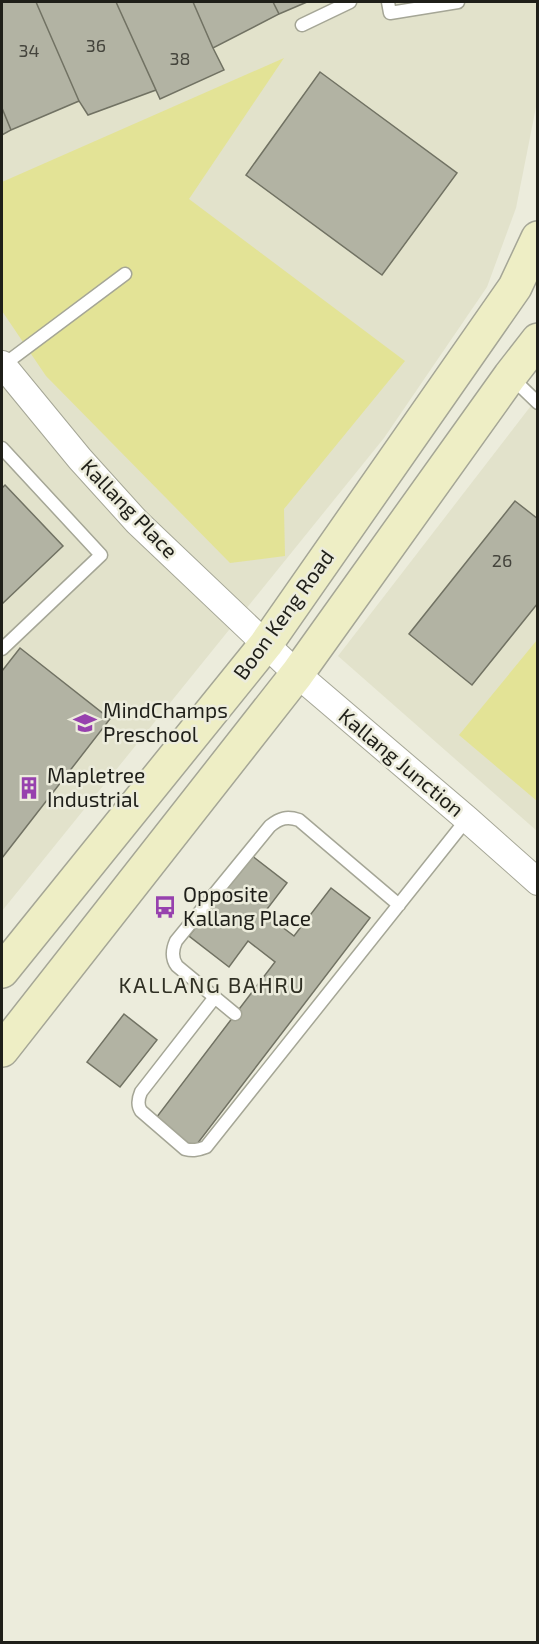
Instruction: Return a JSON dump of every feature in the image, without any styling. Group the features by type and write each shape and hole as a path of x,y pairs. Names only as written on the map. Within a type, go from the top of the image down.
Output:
{"main road":[{"name":"Boon Keng Road","path":"2,971 266,644 515,287 537,238"},
{"name":"Boon Keng Road","path":"2,1050 297,674 537,339"}],"street":[{"name":"Kallang Place","path":"2,365 80,459 137,522 266,644"},
{"name":"Kallang Junction","path":"266,644 297,674 532,873"}],"lane":[{"path":"302,25 350,2"},
{"path":"388,2 390,13 458,2"},
{"path":"2,365 125,274"},
{"path":"510,376 537,403"},
{"path":"2,448 101,555 2,649"},
{"path":"235,1014 177,966 173,961 173,948 176,941 270,826 278,820 291,817 299,820 399,905"},
{"path":"215,998 139,1097 138,1107 141,1111 185,1149 195,1150 206,1147 277,1048 399,905 466,819"}],"shaded area":[{"path":"2,2 537,2 537,102 516,208 487,287 384,438 2,911"},
{"path":"284,58 189,199 405,361 284,509 285,556 230,563 46,376 2,311 2,182"},
{"path":"537,398 537,831 338,656"},
{"path":"537,640 537,801 459,735"}],"building":[{"path":"2,2 36,2 79,101 11,130 2,108"},
{"path":"36,2 116,2 156,90 88,115 79,101"},
{"path":"116,2 193,2 224,70 160,99"},
{"path":"193,2 273,2 279,14 213,48"},
{"path":"273,2 307,2 279,14"},
{"path":"320,72 457,173 382,275 246,175"},
{"path":"2,108 11,130 2,135"},
{"path":"5,485 63,546 2,604 2,488"},
{"path":"515,501 538,519 538,603 472,685 409,634"},
{"name":"Mapletree Industrial","path":"20,648 110,719 2,858 2,671"},
{"path":"251,855 287,883 264,913 294,936 331,888 370,918 194,1148 156,1118 275,962 248,941 229,967 189,936"},
{"path":"124,1014 157,1040 120,1087 87,1062"}],"place":[{"name":"MindChamps Preschool","path":"85,723"},
{"name":"Mapletree Industrial","path":"29,788"},
{"name":"Opposite Kallang Place","path":"165,907"}],"district":[{"name":"KALLANG BAHRU","path":"212,985"}]}
